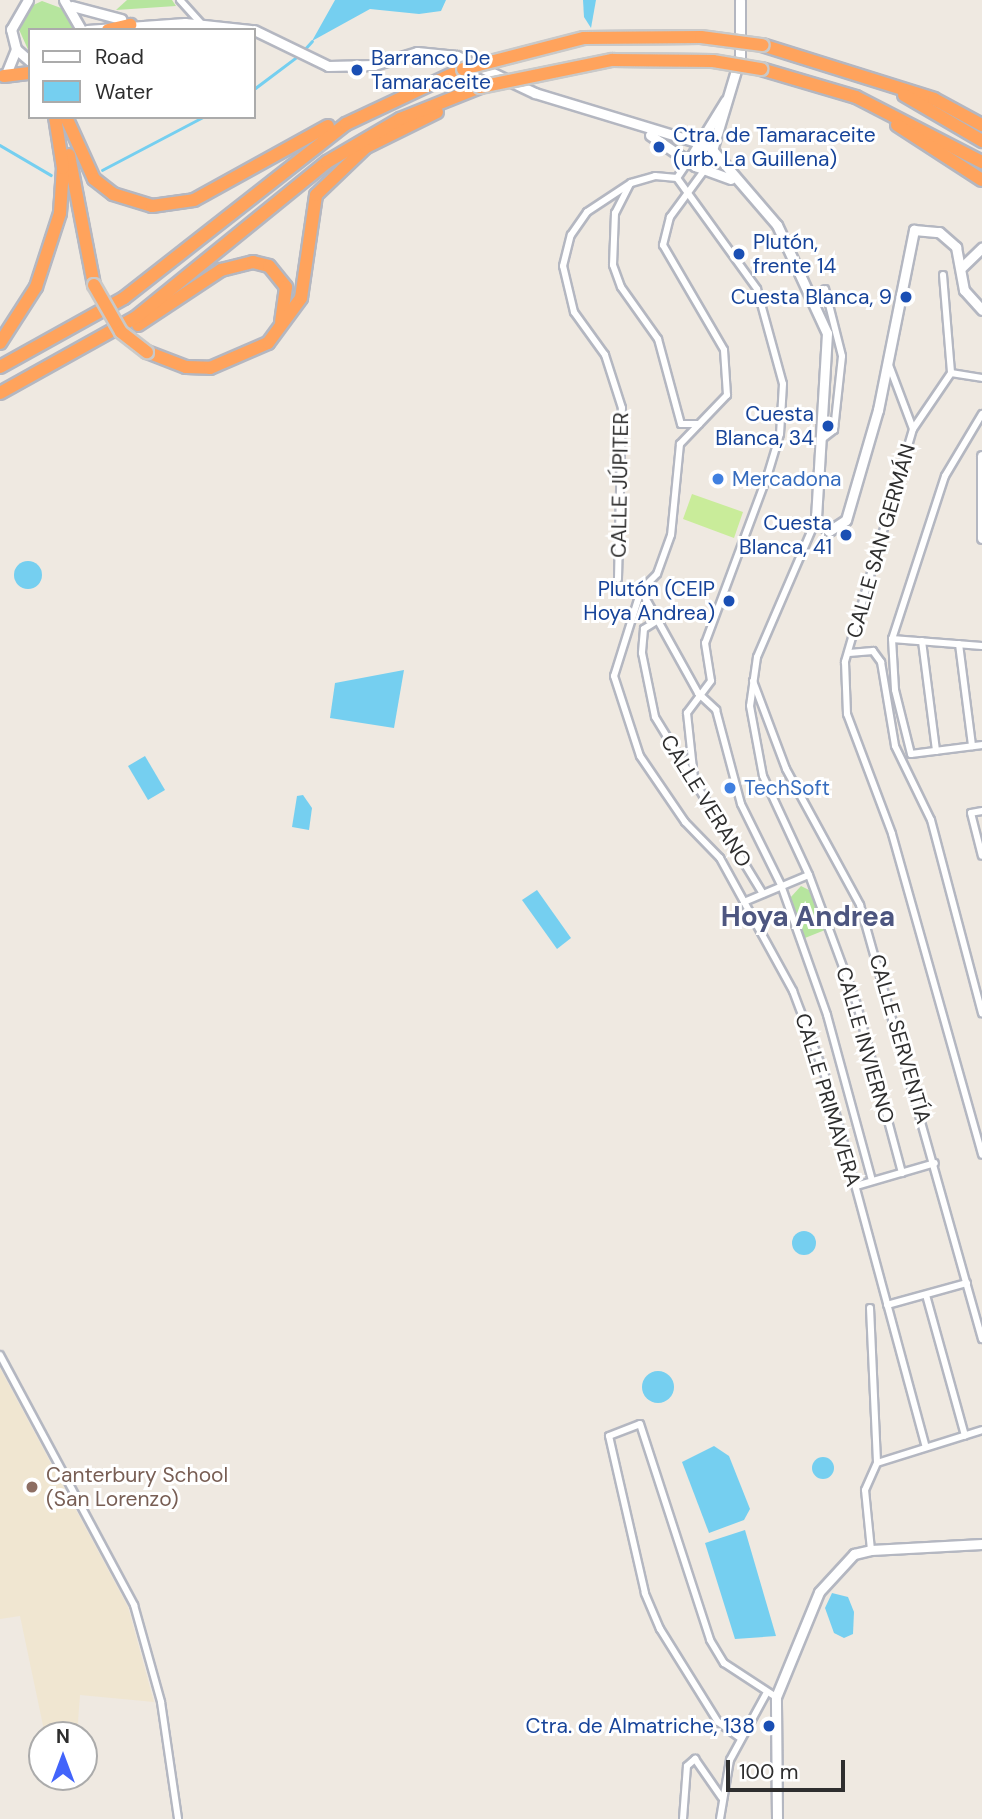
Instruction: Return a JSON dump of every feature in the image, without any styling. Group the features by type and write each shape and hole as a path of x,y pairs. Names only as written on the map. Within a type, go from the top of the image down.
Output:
{"highway":[{"path":"117,28 130,25"},
{"path":"60,119 94,179 130,201 152,206 194,200 419,82 584,38 701,37 762,45 934,99 982,125"},
{"path":"0,394 135,318 327,162 480,87 612,60 713,61 775,72 856,97 982,162"},
{"path":"775,72 902,127 982,180"},
{"path":"3,76 28,73"},
{"path":"0,367 124,298 295,159 419,82"},
{"path":"886,84 982,141"},
{"path":"60,119 94,285 121,332 147,352 186,367 210,368 268,343 301,298 316,195 366,146 429,112"},
{"path":"0,343 36,287 60,213 63,168 60,119"},
{"path":"75,119 81,159"},
{"path":"0,394 51,377 236,263 269,266 286,287 286,312 268,343"}],"main road":[{"path":"707,167 733,86 740,0"},
{"path":"0,26 12,20 24,2"},
{"path":"68,3 91,16 161,24"},
{"path":"68,3 80,28"},
{"path":"3,76 16,49 12,20"},
{"path":"104,28 202,23 238,28"},
{"path":"256,31 285,42 315,61 355,67 417,52 445,53 639,129 699,143 713,152 792,249 827,333 816,520 828,531 846,520 890,365 909,236 926,228 956,247 981,248"},
{"path":"16,49 28,61"},
{"path":"3,76 28,64"},
{"path":"689,160 733,86"},
{"path":"639,129 689,160 743,188"},
{"path":"956,247 962,267 962,283 982,310"},
{"path":"962,267 981,248"},
{"path":"982,456 982,538"},
{"path":"777,1819 776,1697 819,1592 855,1555 871,1550 982,1544"}],"street":[{"path":"180,0 202,23"},
{"path":"677,178 689,160"},
{"path":"677,178 654,176 631,183 615,213 613,265 621,287 658,338 671,370 681,424 702,423 723,403 729,378 709,316 663,245 687,194 707,167"},
{"path":"677,178 757,289 783,383 780,434 712,615 705,643 711,681 698,693 687,713 694,779"},
{"name":"CALLE JÚPITER","path":"618,579 622,408 605,355 574,312 564,266 571,235 587,212 631,183"},
{"path":"943,275 951,373 982,378"},
{"path":"822,439 834,430 842,356 825,289"},
{"name":"CALLE SAN GERMÁN","path":"890,365 913,429"},
{"name":"CALLE SAN GERMÁN","path":"849,653 913,429 951,373"},
{"path":"982,414 945,476 892,639 895,690 911,754 982,745"},
{"name":"CALLE PRIMAVERA","path":"702,423 680,444 671,535 657,574 641,590 614,676 627,730 744,902 807,1026 856,1186 926,1447"},
{"path":"753,681 769,625 816,520"},
{"path":"641,590 655,622 698,693 716,710 741,804 781,885 827,1015 872,1181"},
{"name":"CALLE VERANO","path":"655,622 644,629 642,653 656,717 763,894"},
{"path":"892,639 982,646"},
{"path":"922,641 936,751"},
{"path":"959,645 972,746"},
{"path":"982,1013 931,820 892,733 881,662 873,651 849,653 844,677 853,741 892,834 982,1155"},
{"name":"CALLE INVIERNO","path":"753,681 750,706 763,776 809,875 857,1005 902,1173"},
{"name":"CALLE SERVENTÍA","path":"753,681 786,769 860,905 935,1163 982,1339"},
{"path":"982,811 971,813 982,856"},
{"path":"744,902 809,875"},
{"path":"856,1186 935,1163"},
{"path":"887,1305 967,1283"},
{"path":"926,1295 965,1436"},
{"path":"870,1308 877,1463 865,1490 871,1550"},
{"path":"0,1355 40,1424 134,1605 160,1702 178,1819"},
{"path":"739,1737 718,1722 660,1629 645,1593 609,1436 640,1424 710,1640 724,1662 766,1694 776,1697"},
{"path":"877,1463 982,1430"},
{"path":"720,1819 722,1798 739,1737 766,1694"},
{"path":"683,1819 688,1766 695,1759 722,1798"}],"shaded area":[{"name":"Canterbury School (San Lorenzo)","path":"0,1368 128,1607 154,1702 80,1695 78,1721 42,1721 20,1616 0,1619"}],"green space":[{"path":"127,0 172,0 176,6 116,10"},
{"path":"42,1 69,11 74,28 28,28 28,50 17,25 25,9"},
{"path":"692,494 743,512 734,538 683,519"},
{"path":"801,886 809,890 825,930 805,938 790,898"}],"water":[{"path":"335,0 446,0 441,11 419,14 370,9 312,41"},
{"path":"583,0 596,0 591,28 584,17"},
{"path":"28,561 38,565 42,575 38,585 28,589 18,585 14,575 18,565"},
{"path":"404,670 394,728 330,718 335,683"},
{"path":"145,756 165,790 148,800 128,766"},
{"path":"303,795 312,808 309,830 292,827 297,796"},
{"path":"537,890 571,938 557,949 522,900"},
{"path":"804,1231 813,1234 816,1243 813,1252 804,1255 795,1252 792,1243 795,1234"},
{"path":"658,1371 669,1376 674,1387 669,1398 658,1403 647,1398 642,1387 647,1376"},
{"path":"714,1446 729,1456 750,1509 744,1520 709,1533 682,1462"},
{"path":"823,1457 833,1464 834,1468 827,1478 823,1479 813,1472 812,1468 819,1458"},
{"path":"745,1530 776,1636 735,1639 705,1543"},
{"path":"832,1593 848,1597 854,1612 853,1634 844,1638 834,1633 825,1608"}],"waterway":[{"name":"Barranco De Tamaraceite","path":"303,51 312,41"},
{"name":"Barranco De Tamaraceite","path":"256,88 298,56"},
{"name":"Barranco De Tamaraceite","path":"102,170 199,119"},
{"path":"0,145 51,175"}],"place":[{"name":"Barranco De Tamaraceite","path":"357,70"},
{"name":"Ctra. de Tamaraceite (urb. La Guillena)","path":"659,147"},
{"name":"Plutón, frente 14","path":"739,254"},
{"name":"Cuesta Blanca, 9","path":"906,297"},
{"name":"Cuesta Blanca, 34","path":"828,426"},
{"name":"Mercadona","path":"718,479"},
{"name":"Cuesta Blanca, 41","path":"846,535"},
{"name":"Plutón (CEIP Hoya Andrea)","path":"729,601"},
{"name":"TechSoft","path":"730,788"},
{"name":"Canterbury School (San Lorenzo)","path":"32,1487"},
{"name":"Ctra. de Almatriche, 138","path":"769,1726"}],"district":[{"name":"Hoya Andrea","path":"808,917"}]}
